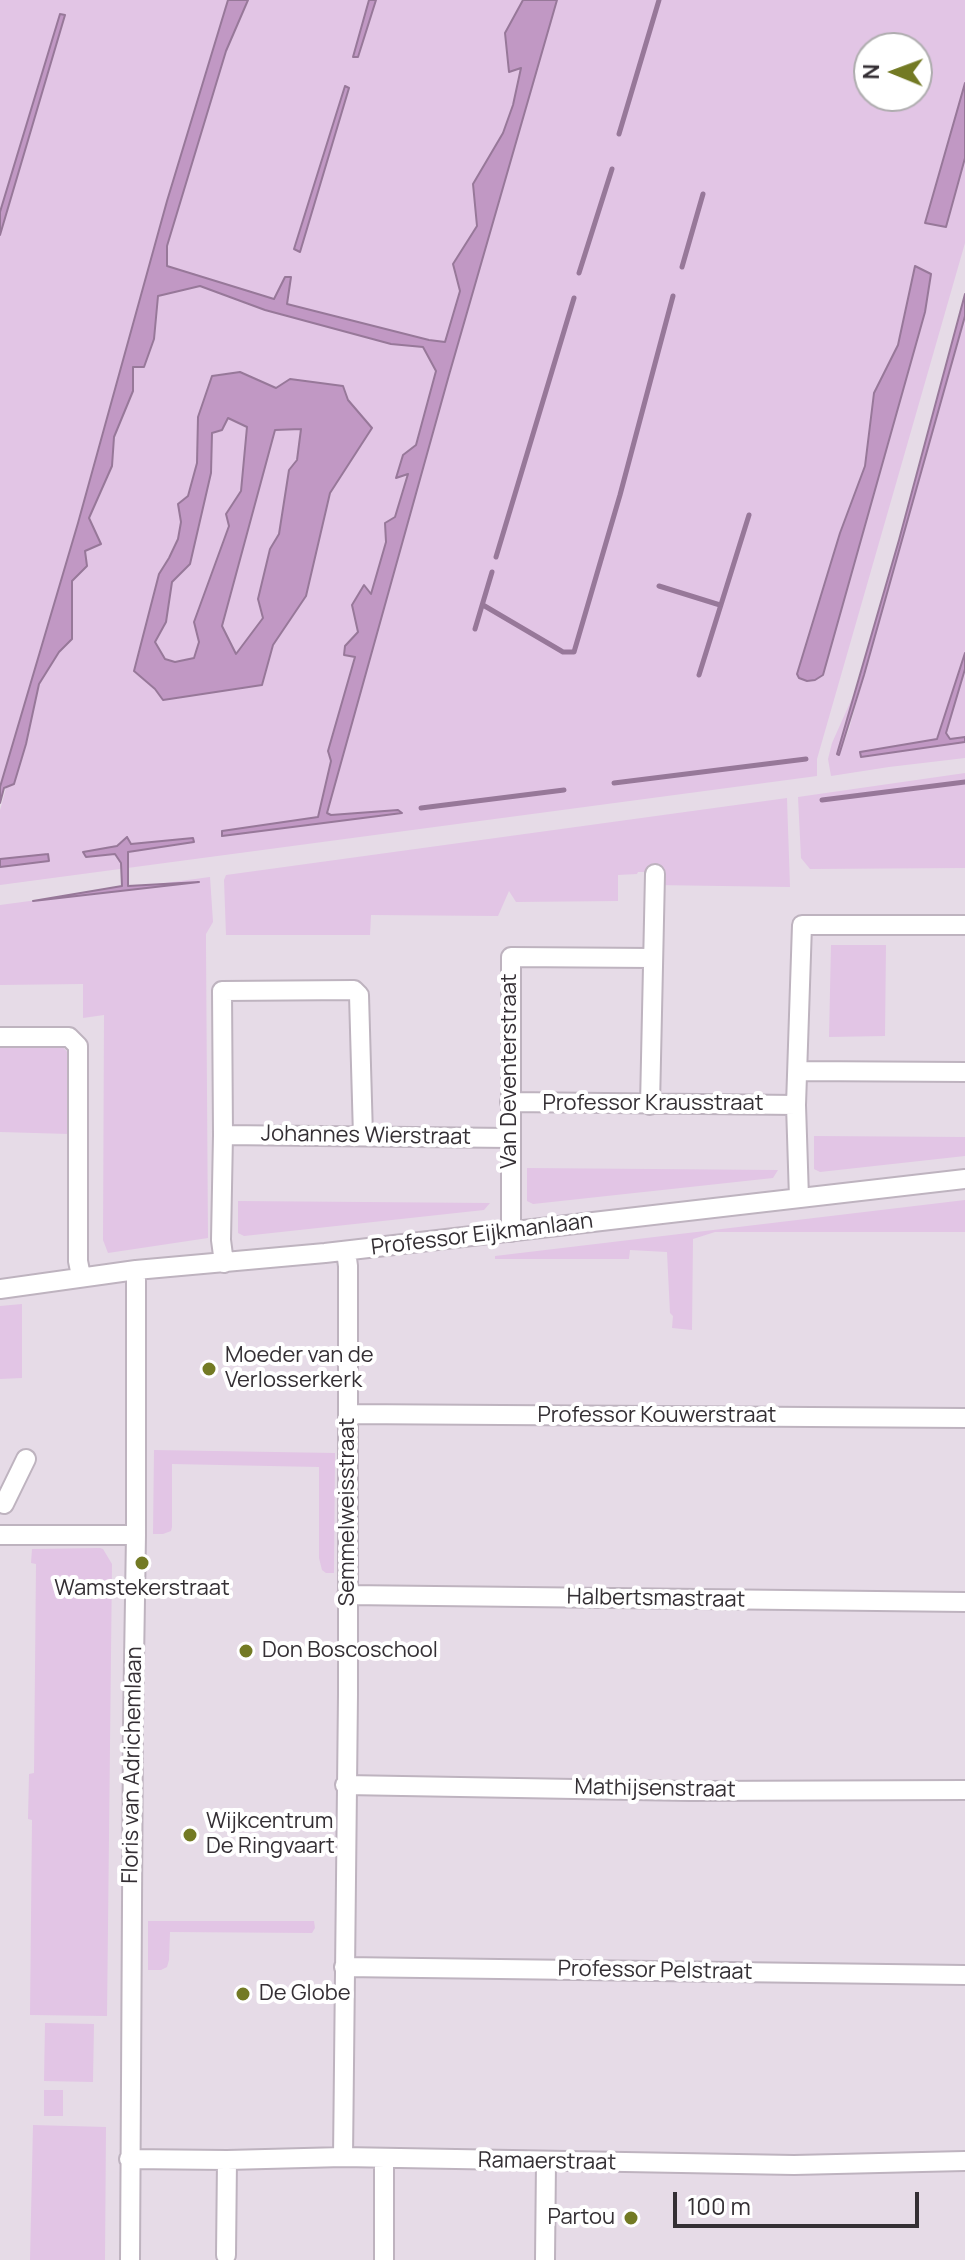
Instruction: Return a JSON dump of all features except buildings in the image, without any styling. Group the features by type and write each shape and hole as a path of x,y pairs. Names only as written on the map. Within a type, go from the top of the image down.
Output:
{"street":[{"path":"650,1105 655,874"},
{"path":"799,1198 796,1105 802,925 965,925"},
{"name":"Van Deventerstraat","path":"511,1232 511,957 652,958"},
{"path":"224,1263 221,1240 222,991 354,990 359,995 363,1136"},
{"path":"0,1037 69,1037 78,1046 78,1261 81,1276"},
{"path":"799,1071 965,1072"},
{"name":"Professor Krausstraat","path":"510,1102 796,1105"},
{"name":"Johannes Wierstraat","path":"223,1135 510,1138"},
{"name":"Professor Eijkmanlaan","path":"0,1289 81,1276 346,1251 965,1179"},
{"name":"Semmelweisstraat","path":"343,2157 348,1414 346,1251"},
{"name":"Floris van Adrichemlaan","path":"130,2260 136,1270"},
{"name":"Professor Kouwerstraat","path":"348,1414 965,1418"},
{"path":"26,1459 2,1498 3,1535 136,1535"},
{"name":"Halbertsmastraat","path":"347,1595 965,1602"},
{"name":"Mathijsenstraat","path":"345,1785 690,1791 965,1790"},
{"name":"Professor Pelstraat","path":"344,1967 965,1975"},
{"name":"Ramaerstraat","path":"129,2159 343,2157 835,2165 965,2161"},
{"path":"384,2158 384,2260"},
{"path":"226,2255 227,2160"},
{"path":"545,2260 546,2162"}],"shaded area":[{"path":"0,0 369,0 353,56 358,57 375,0 965,0 965,83 925,223 946,227 965,158 965,243 817,759 817,776 0,885 0,810 8,781 2,781 0,787","holes":["345,86 349,88 299,252 294,249","915,267 931,274 925,312 823,675 840,533 865,466 874,393 898,345","258,382 348,400 371,429 330,493 306,595 273,645 263,684 164,700 155,689 155,643 165,659 175,662 194,658 199,642 194,622 229,526 226,514 241,491 247,427"]},
{"path":"228,0 248,0 226,51 167,246 167,266 274,299 285,277 291,277 287,304 445,342 460,291 453,264 477,226 473,184 503,133 521,68 509,72 505,33 523,0 557,0 327,813 398,810 402,813 222,836 222,831 318,817 331,761 328,751 355,657 344,655 345,646 358,632 352,605 364,585 371,594 386,542 385,523 395,517 408,474 396,478 403,455 416,445 436,371 423,347 391,344 265,310 200,286 158,296 154,339 144,367 133,367 133,391 114,437 112,466 89,518 101,544 85,551 87,566 72,581 72,639 59,652 39,684 14,784 4,788 0,803 0,787 78,523 167,201"},
{"path":"369,0 376,0 358,57 353,57"},
{"path":"60,14 65,15 0,235 0,212"},
{"path":"965,83 965,158 946,227 925,223"},
{"path":"345,86 349,88 300,252 294,249"},
{"path":"915,266 931,274 925,312 823,675 807,681 797,674 840,533 865,466 874,393 898,345"},
{"path":"965,294 965,316 839,755 837,754"},
{"path":"965,315 965,758 831,776 828,759 832,743 857,687 837,753 839,755 849,729"},
{"path":"240,372 276,388 290,379 343,386 348,400 372,428 330,493 306,596 273,645 262,685 163,700 134,671 159,574 178,539 181,522 178,504 188,496 197,463 198,417 212,376","holes":["228,418 247,427 241,491 226,514 229,526 194,622 199,642 194,658 175,662 165,659 155,642 166,622 172,582 190,564 211,473 212,433 222,430","301,429 297,460 289,470 279,534 270,549 258,599 263,618 236,654 222,626 275,430"]},
{"path":"302,429 297,460 289,470 279,534 270,549 263,618 236,654 222,626 275,430"},
{"path":"965,653 965,669 946,733 950,739 965,737 965,742 861,757 860,752 937,739"},
{"path":"965,773 965,868 810,869 801,858 798,797"},
{"path":"787,798 790,887 654,885 654,872 638,872 618,875 618,901 516,902 509,891 498,916 371,915 370,935 226,935 226,875"},
{"path":"127,837 131,844 193,838 194,842 128,852 128,886 199,882 33,901 122,886 121,863 115,854 86,857 83,852 117,846"},
{"path":"48,854 49,861 0,867 0,859"},
{"path":"210,877 213,922 206,934 208,1238 108,1253 103,1240 104,1015 83,1018 83,984 0,985 0,905"},
{"path":"831,945 886,945 885,1036 829,1037"},
{"path":"0,1042 56,1045 69,1054 69,1134 0,1132"},
{"path":"814,1136 965,1137 965,1156 820,1172 814,1169"},
{"path":"527,1168 778,1170 773,1178 533,1204 527,1201"},
{"path":"965,1200 965,1232 715,1232 693,1239 692,1330 672,1328 667,1252 630,1250 629,1259 495,1259 495,1256"},
{"path":"238,1201 490,1203 484,1210 244,1236 238,1233"},
{"path":"22,1304 22,1378 0,1379 0,1306"},
{"path":"154,1450 335,1453 334,1573 322,1570 319,1558 319,1467 172,1464 171,1531 153,1534"},
{"path":"100,1548 112,1564 107,2016 30,2015 32,1820 28,1819 29,1774 34,1773 36,1564 31,1563 32,1549"},
{"path":"148,1921 314,1921 315,1928 312,1933 170,1932 167,1967 148,1970"},
{"path":"45,2023 94,2024 93,2082 44,2081"},
{"path":"44,2090 63,2090 63,2116 44,2116"},
{"path":"33,2125 106,2127 105,2260 30,2260"}],"waterway":[{"path":"619,134 659,0"},
{"path":"579,273 612,169"},
{"path":"682,267 703,194"},
{"path":"483,605 563,652 574,652 673,296"},
{"path":"496,557 574,298"},
{"path":"699,675 749,515"},
{"path":"475,629 492,572"},
{"path":"659,586 720,605"},
{"path":"614,783 806,759"},
{"path":"822,800 965,782"},
{"path":"421,808 564,790"}],"place":[{"name":"Moeder van de Verlosserkerk","path":"209,1369"},
{"name":"Wamstekerstraat","path":"142,1563"},
{"name":"Don Boscoschool","path":"246,1651"},
{"name":"Wijkcentrum De Ringvaart","path":"190,1835"},
{"name":"De Globe","path":"243,1994"},
{"name":"Partou","path":"631,2218"}]}
